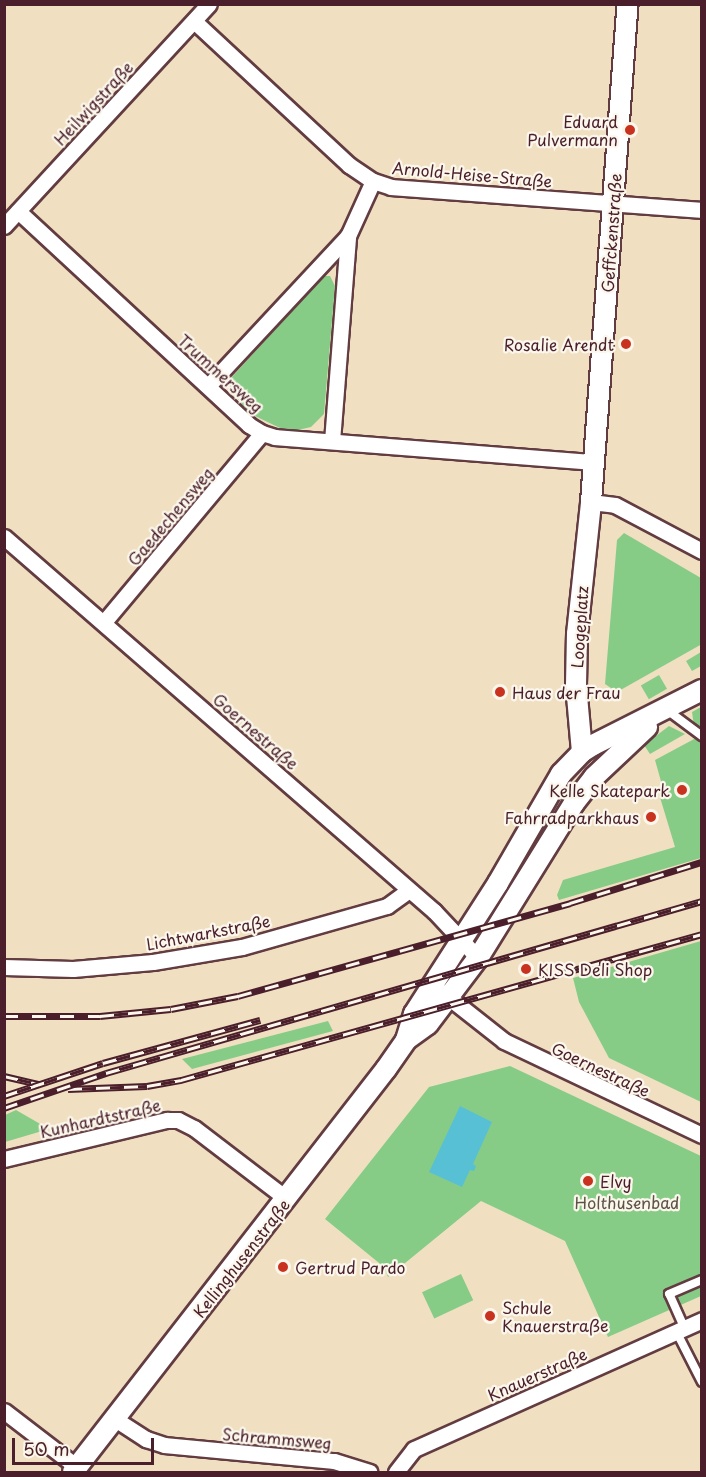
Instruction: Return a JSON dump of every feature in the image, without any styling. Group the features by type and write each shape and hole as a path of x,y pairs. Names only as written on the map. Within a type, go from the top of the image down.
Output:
{"street":[{"name":"Heilwigstraße","path":"4,226 209,4"},
{"name":"Geffckenstraße","path":"593,462 628,4"},
{"name":"Arnold-Heise-Straße","path":"194,21 349,165 373,181 391,187 702,210"},
{"path":"208,386 348,236 373,181"},
{"name":"Trummersweg","path":"18,211 249,425 262,433 275,437 593,462"},
{"path":"332,441 348,236"},
{"name":"Gaedechensweg","path":"104,622 262,433"},
{"name":"Loogeplatz","path":"582,752 576,663 593,462"},
{"path":"591,502 615,505 702,551"},
{"name":"Goernestraße","path":"4,537 409,890 463,939 478,958"},
{"path":"463,939 561,774 582,752 609,748 702,690"},
{"path":"478,958 609,748"},
{"path":"534,821 534,865"},
{"name":"Lichtwarkstraße","path":"4,967 73,969 153,962 242,947 387,906 409,890"},
{"name":"Kellinghusenstraße","path":"406,1040 414,1014 463,939"},
{"name":"Kellinghusenstraße","path":"75,1470 287,1199 406,1040 428,1024 478,958"},
{"name":"Goernestraße","path":"432,985 504,1041 702,1135"},
{"name":"Kunhardtstraße","path":"4,1159 167,1120 178,1120 194,1128 287,1199"},
{"name":"Knauerstraße","path":"396,1473 414,1449 702,1320"},
{"path":"4,1411 75,1470"},
{"name":"Schrammsweg","path":"115,1419 146,1439 164,1445 334,1461 369,1473"}],"lane":[{"path":"668,710 702,736"},
{"path":"702,1280 669,1294 680,1329 702,1382"}],"green space":[{"path":"324,276 330,276 335,286 324,414 311,427 298,430 280,428 247,412 230,387 231,378"},
{"path":"624,533 701,578 702,644 617,692 605,684 617,540"},
{"path":"701,652 701,666 692,671 686,661"},
{"path":"659,675 667,689 649,699 641,686"},
{"path":"701,707 701,727 699,728 694,726 692,712"},
{"path":"669,726 685,734 650,754 644,745"},
{"path":"696,738 702,742 701,858 559,900 557,895 563,880 675,847 659,794 664,792 655,760"},
{"path":"702,941 701,1102 609,1058 579,1002 573,978"},
{"path":"328,1021 333,1031 192,1069 182,1059"},
{"name":"Holthusenbad","path":"510,1066 701,1156 701,1296 608,1337 565,1241 481,1201 388,1277 384,1267 325,1219 429,1087"},
{"path":"16,1110 49,1129 5,1142 5,1115"},
{"path":"461,1274 473,1300 434,1318 422,1292"}],"water":[{"path":"460,1106 492,1122 473,1164 476,1166 474,1171 470,1170 462,1187 429,1172"}],"railway":[{"path":"4,1016 100,1016 171,1009 238,996 570,903 702,862"},
{"path":"4,1108 106,1073 702,901"},
{"path":"68,1089 147,1086 181,1080 702,934"},
{"path":"4,1096 103,1063 260,1020"},
{"path":"4,1076 39,1084"}],"place":[{"name":"Eduard Pulvermann","path":"630,130"},
{"name":"Rosalie Arendt","path":"626,344"},
{"name":"Haus der Frau","path":"500,692"},
{"name":"Kelle Skatepark","path":"682,790"},
{"name":"Fahrradparkhaus","path":"651,817"},
{"name":"KISS Deli Shop","path":"526,969"},
{"name":"Elvy","path":"588,1181"},
{"name":"Gertrud Pardo","path":"283,1267"},
{"name":"Schule Knauerstraße","path":"490,1316"}]}
